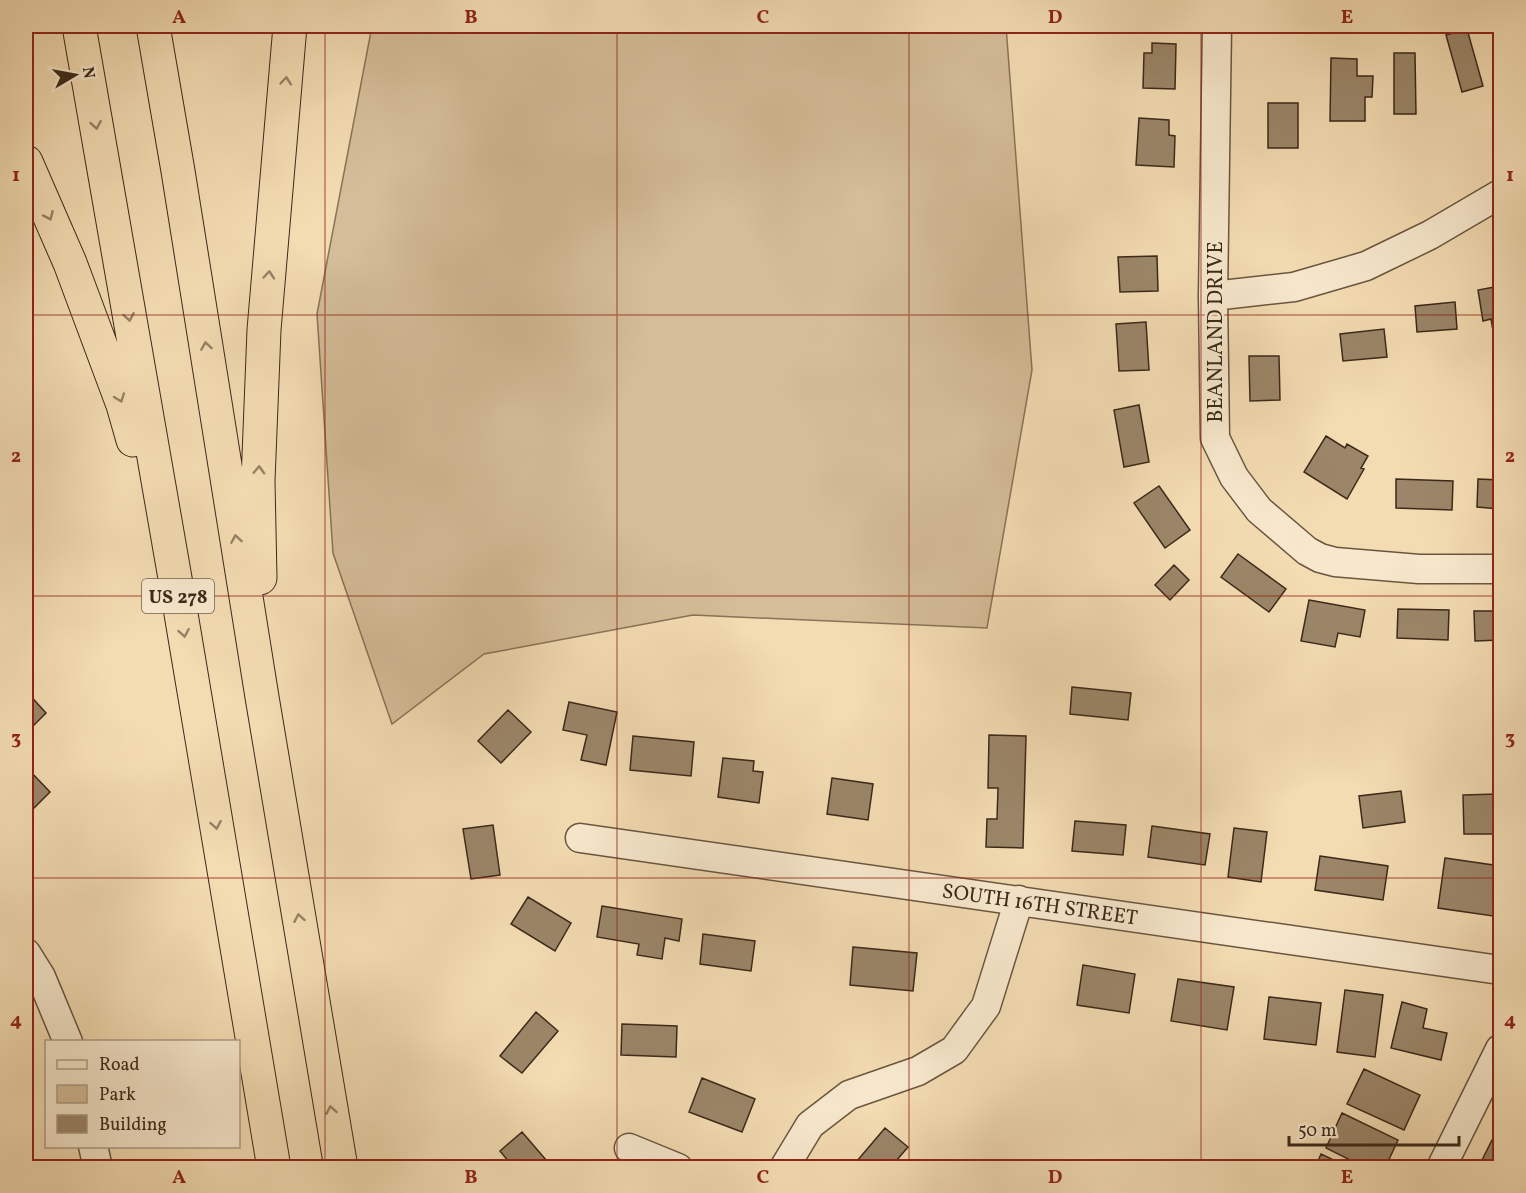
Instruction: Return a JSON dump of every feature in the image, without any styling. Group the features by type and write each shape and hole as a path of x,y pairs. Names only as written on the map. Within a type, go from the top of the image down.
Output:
{"highway":[{"name":"US 278","path":"79,26 274,1167"},
{"name":"US 278","path":"153,26 341,1167"},
{"path":"262,697 258,481 264,330 290,26"},
{"path":"26,162 70,263 123,405 176,585"}],"street":[{"name":"BEANLAND DRIVE","path":"1217,26 1213,296 1215,438 1234,477 1259,510 1307,551 1320,558 1335,562 1419,569 1500,569"},
{"path":"1213,296 1294,287 1366,266 1430,235 1500,194"},
{"name":"SOUTH 16TH STREET","path":"579,838 1500,970"},
{"path":"784,1167 810,1125 849,1095 918,1071 954,1050 986,1006 1019,900"},
{"path":"26,953 41,977 68,1040"},
{"path":"1441,1167 1500,1049"},
{"path":"93,1148 98,1167"},
{"path":"629,1148 678,1167"}],"green space":[{"path":"372,26 1006,26 1032,370 987,628 693,615 484,654 392,724 333,553 317,314"}],"building":[{"path":"1467,29 1483,86 1462,92 1446,35"},
{"path":"1152,43 1176,44 1175,89 1143,88 1144,53 1152,53"},
{"path":"1394,53 1415,53 1416,114 1394,114"},
{"path":"1331,58 1357,59 1357,76 1373,76 1372,97 1365,97 1365,121 1330,121"},
{"path":"1268,103 1298,103 1298,148 1268,148"},
{"path":"1139,118 1169,120 1169,135 1175,136 1174,167 1136,165"},
{"path":"1157,256 1158,291 1120,292 1118,257"},
{"path":"1500,286 1500,347 1496,348 1491,319 1483,321 1478,290"},
{"path":"1455,302 1457,329 1417,332 1415,306"},
{"path":"1146,322 1149,370 1119,371 1116,324"},
{"path":"1384,329 1387,357 1343,361 1340,334"},
{"path":"1249,356 1279,356 1280,400 1250,401"},
{"path":"1139,405 1149,462 1124,467 1114,410"},
{"path":"1326,436 1345,448 1347,444 1368,456 1361,468 1364,469 1347,499 1304,472"},
{"path":"1396,479 1453,481 1452,510 1396,508"},
{"path":"1478,479 1500,480 1500,509 1477,507"},
{"path":"1159,486 1190,530 1165,548 1134,503"},
{"path":"1238,554 1286,589 1269,612 1221,577"},
{"path":"1174,565 1189,580 1170,600 1155,585"},
{"path":"1309,600 1365,610 1360,637 1338,633 1335,647 1301,641"},
{"path":"1398,609 1449,610 1448,640 1397,638"},
{"path":"1474,611 1500,611 1500,640 1475,641"},
{"path":"1072,687 1131,693 1128,720 1070,714"},
{"path":"26,691 46,713 26,733"},
{"path":"569,702 617,712 606,765 581,760 587,735 563,730"},
{"path":"508,710 531,732 501,763 478,741"},
{"path":"989,735 1026,736 1023,848 986,847 987,819 997,819 998,788 988,788"},
{"path":"633,736 694,742 691,776 630,770"},
{"path":"723,758 754,761 753,771 763,772 759,803 718,797"},
{"path":"28,769 50,792 27,815 26,772"},
{"path":"832,778 873,784 868,820 827,814"},
{"path":"1401,791 1405,822 1363,828 1359,796"},
{"path":"1497,794 1498,834 1464,834 1463,795"},
{"path":"1075,821 1126,825 1123,855 1072,851"},
{"path":"493,825 500,875 471,879 463,829"},
{"path":"1152,826 1210,834 1205,865 1148,857"},
{"path":"1234,828 1267,832 1261,882 1228,877"},
{"path":"1320,856 1388,866 1383,900 1315,890"},
{"path":"1445,858 1500,866 1500,917 1438,908"},
{"path":"528,897 571,923 555,951 511,924"},
{"path":"602,906 682,919 679,941 665,938 662,959 637,955 639,944 597,937"},
{"path":"703,934 755,941 751,971 700,964"},
{"path":"853,947 917,953 913,991 850,985"},
{"path":"1083,965 1135,974 1129,1013 1077,1005"},
{"path":"1178,979 1234,987 1227,1030 1171,1021"},
{"path":"1345,990 1383,995 1375,1057 1337,1052"},
{"path":"1269,997 1321,1003 1316,1045 1264,1039"},
{"path":"1402,1002 1427,1009 1423,1028 1447,1033 1441,1060 1391,1048"},
{"path":"536,1012 558,1031 522,1073 500,1056"},
{"path":"622,1024 677,1026 676,1057 621,1055"},
{"path":"1364,1069 1420,1095 1404,1130 1347,1104"},
{"path":"702,1078 755,1099 742,1132 689,1112"},
{"path":"1342,1113 1398,1140 1385,1168 1366,1168 1326,1148"},
{"path":"885,1128 908,1147 890,1168 851,1168"},
{"path":"522,1132 553,1168 514,1168 500,1151"},
{"path":"1492,1140 1500,1144 1500,1168 1478,1168"},
{"path":"1321,1154 1350,1168 1315,1168"}]}
